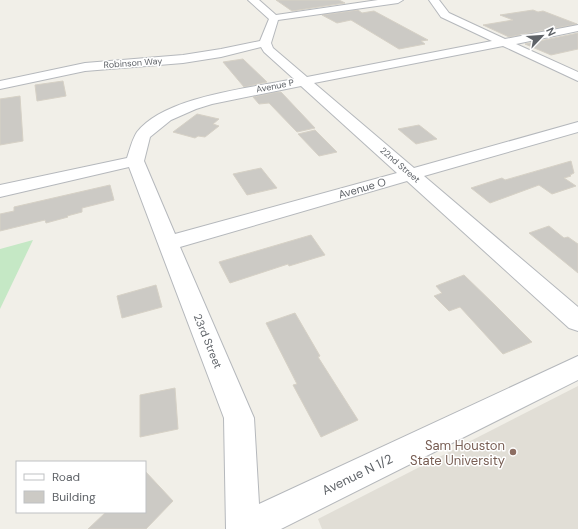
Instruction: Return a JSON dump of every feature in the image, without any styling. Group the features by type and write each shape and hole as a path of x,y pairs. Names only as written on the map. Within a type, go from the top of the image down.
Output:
{"street":[{"path":"253,0 274,18 398,0"},
{"path":"434,0 445,15 578,77"},
{"path":"265,43 274,18"},
{"name":"Avenue P","path":"135,161 143,135 164,117 185,107 209,100 303,81 578,28"},
{"name":"22nd Street","path":"265,43 268,50 578,321"},
{"name":"Robinson Way","path":"0,85 85,67 183,59 221,53 265,43"},
{"name":"Avenue O","path":"169,243 578,127"},
{"path":"0,191 135,161"},
{"name":"23rd Street","path":"135,161 239,418 244,529"},
{"name":"Avenue N 1/2","path":"244,529 578,368"}],"shaded area":[{"name":"Sam Houston State University","path":"578,386 578,529 322,529 318,519"}],"green space":[{"path":"33,240 0,309 0,249"}],"building":[{"path":"276,0 339,0 345,3 292,11"},
{"path":"358,10 362,13 374,11 428,40 421,41 425,44 399,49 351,20 337,23 322,15"},
{"path":"533,10 538,12 543,11 577,24 509,37 483,25 513,20 500,15"},
{"path":"578,33 578,49 551,55 525,44"},
{"path":"243,59 267,82 244,87 223,62"},
{"path":"63,81 66,96 37,101 35,85"},
{"path":"281,92 315,128 297,132 269,103 259,104 253,97"},
{"path":"20,96 23,141 0,145 0,99"},
{"path":"197,114 219,119 213,124 219,126 205,137 198,136 195,138 173,132"},
{"path":"419,125 437,139 416,144 398,129"},
{"path":"315,130 337,152 319,156 298,134"},
{"path":"571,161 574,173 570,175 571,176 564,178 576,186 552,194 539,185 490,203 471,188 502,178 505,180"},
{"path":"261,168 277,188 247,195 233,174"},
{"path":"110,185 114,200 82,208 82,212 46,223 45,220 0,231 0,214 14,211 14,207"},
{"path":"549,226 564,238 568,237 578,244 578,273 529,233"},
{"path":"311,235 325,255 289,266 288,264 230,283 219,262"},
{"path":"464,275 532,342 503,354 460,307 449,311 434,296 442,293 436,286"},
{"path":"156,285 162,307 122,318 117,296"},
{"path":"295,313 320,356 318,357 358,420 321,437 293,385 297,384 266,323"},
{"path":"175,388 178,429 140,437 140,395"},
{"path":"146,472 173,501 146,529 88,529 105,513 146,513"}],"place":[{"name":"Sam Houston State University","path":"513,452"}]}
